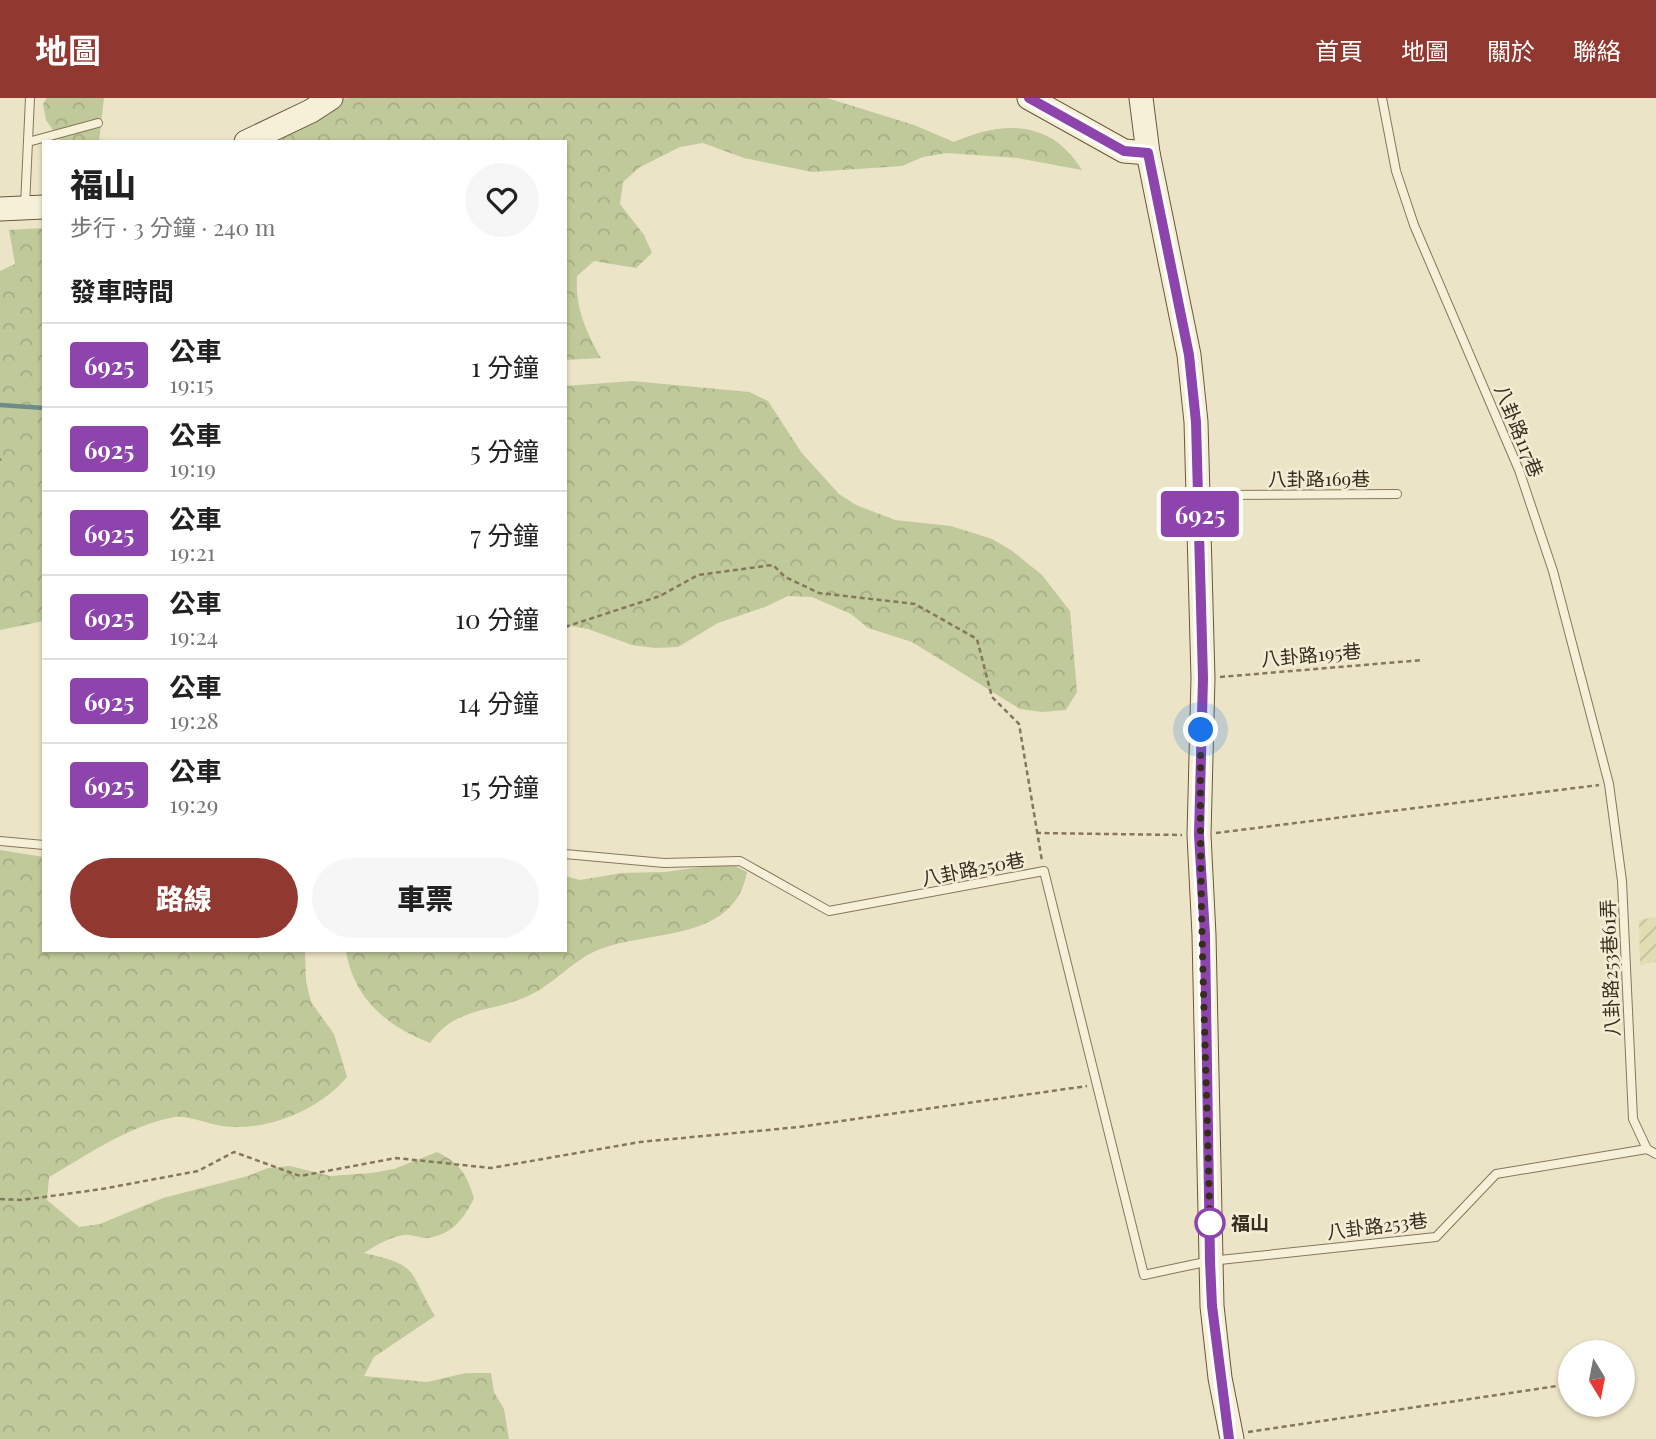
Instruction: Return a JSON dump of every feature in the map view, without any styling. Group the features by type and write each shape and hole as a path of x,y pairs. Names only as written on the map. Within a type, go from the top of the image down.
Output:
{"main road":[{"path":"250,140 311,111 331,98"},
{"path":"1029,98 1124,151 1148,153"},
{"path":"1141,98 1148,153 1189,355 1199,495 1203,678 1199,835 1205,935 1210,1261 1219,1366 1231,1437"},
{"path":"0,209 34,208"}],"lane":[{"path":"30,98 28,142 34,208"},
{"name":"八卦路117巷","path":"1382,98 1396,172 1414,225 1519,470 1536,520 1557,584 1609,784"},
{"path":"28,142 98,123"},
{"name":"八卦路169巷","path":"1199,495 1397,494"},
{"name":"八卦路253巷61弄","path":"1609,784 1622,881 1633,1119 1647,1149"},
{"path":"0,841 42,845"},
{"name":"八卦路250巷","path":"567,854 664,863 740,861 829,911 1044,871 1144,1275 1210,1261"},
{"path":"1647,1149 1656,1154"},
{"name":"八卦路253巷","path":"1210,1261 1436,1237 1496,1174 1647,1149"}],"path":[{"path":"567,626 660,596 698,575 773,565 785,577 819,593 915,604 977,639 992,697 1019,724 1044,871"},
{"name":"八卦路195巷","path":"1203,678 1423,660"},
{"path":"1036,833 1199,835 1609,784"},
{"path":"0,1199 22,1200 102,1189 198,1171 234,1152 300,1176 396,1158 491,1168 640,1142 799,1127 1097,1085"},
{"path":"1231,1437 1558,1386"}],"shaded area":[{"path":"1656,917 1656,962 1640,965 1639,920"}],"green space":[{"path":"47,98 104,98 99,140 60,140 46,120 43,104"},
{"path":"309,98 329,101 348,98 827,98 914,125 954,142 990,130 1008,128 1041,133 1056,141 1082,170 1017,158 946,153 923,157 902,166 812,172 744,158 703,143 680,147 640,167 623,182 620,204 644,235 652,253 636,268 594,261 577,276 578,299 583,319 601,358 567,360 567,140 280,140"},
{"path":"42,228 42,621 0,630 0,271 15,264 9,230"},
{"path":"632,381 749,392 768,401 801,452 839,494 856,505 895,520 951,526 992,539 1011,550 1042,575 1070,611 1077,692 1066,710 1042,712 1020,709 912,642 868,628 851,614 812,597 788,596 718,623 678,647 632,645 588,629 567,625 567,386"},
{"path":"0,850 42,857 42,952 305,952 306,981 311,1002 334,1034 347,1077 321,1100 273,1122 239,1127 174,1117 141,1127 109,1142 49,1177 47,1200 79,1227 100,1224 163,1198 248,1176 268,1168 290,1166 330,1176 371,1173 394,1169 437,1152 461,1170 474,1198 456,1225 443,1234 426,1238 399,1236 364,1253 404,1266 415,1279 435,1316 374,1357 364,1376 427,1382 466,1373 491,1373 494,1392 504,1409 509,1439 0,1439"},
{"path":"729,863 747,872 739,894 726,910 709,922 593,952 528,996 451,1022 430,1043 400,1028 375,1009 365,997 350,969 346,952 567,952 567,877 580,880 622,873 665,872"}],"waterway":[{"path":"0,405 42,408"}],"bus line":[{"name":"6925","path":"1029,98 1124,151 1148,153 1189,355 1196,422 1199,495 1203,678 1199,835 1205,935 1210,1261 1212,1306 1229,1439"}],"place":[{"name":"福山","path":"1210,1223"}],"route":[{"path":"1201,730 1199,835 1205,935 1210,1234 1210,1223"}]}
